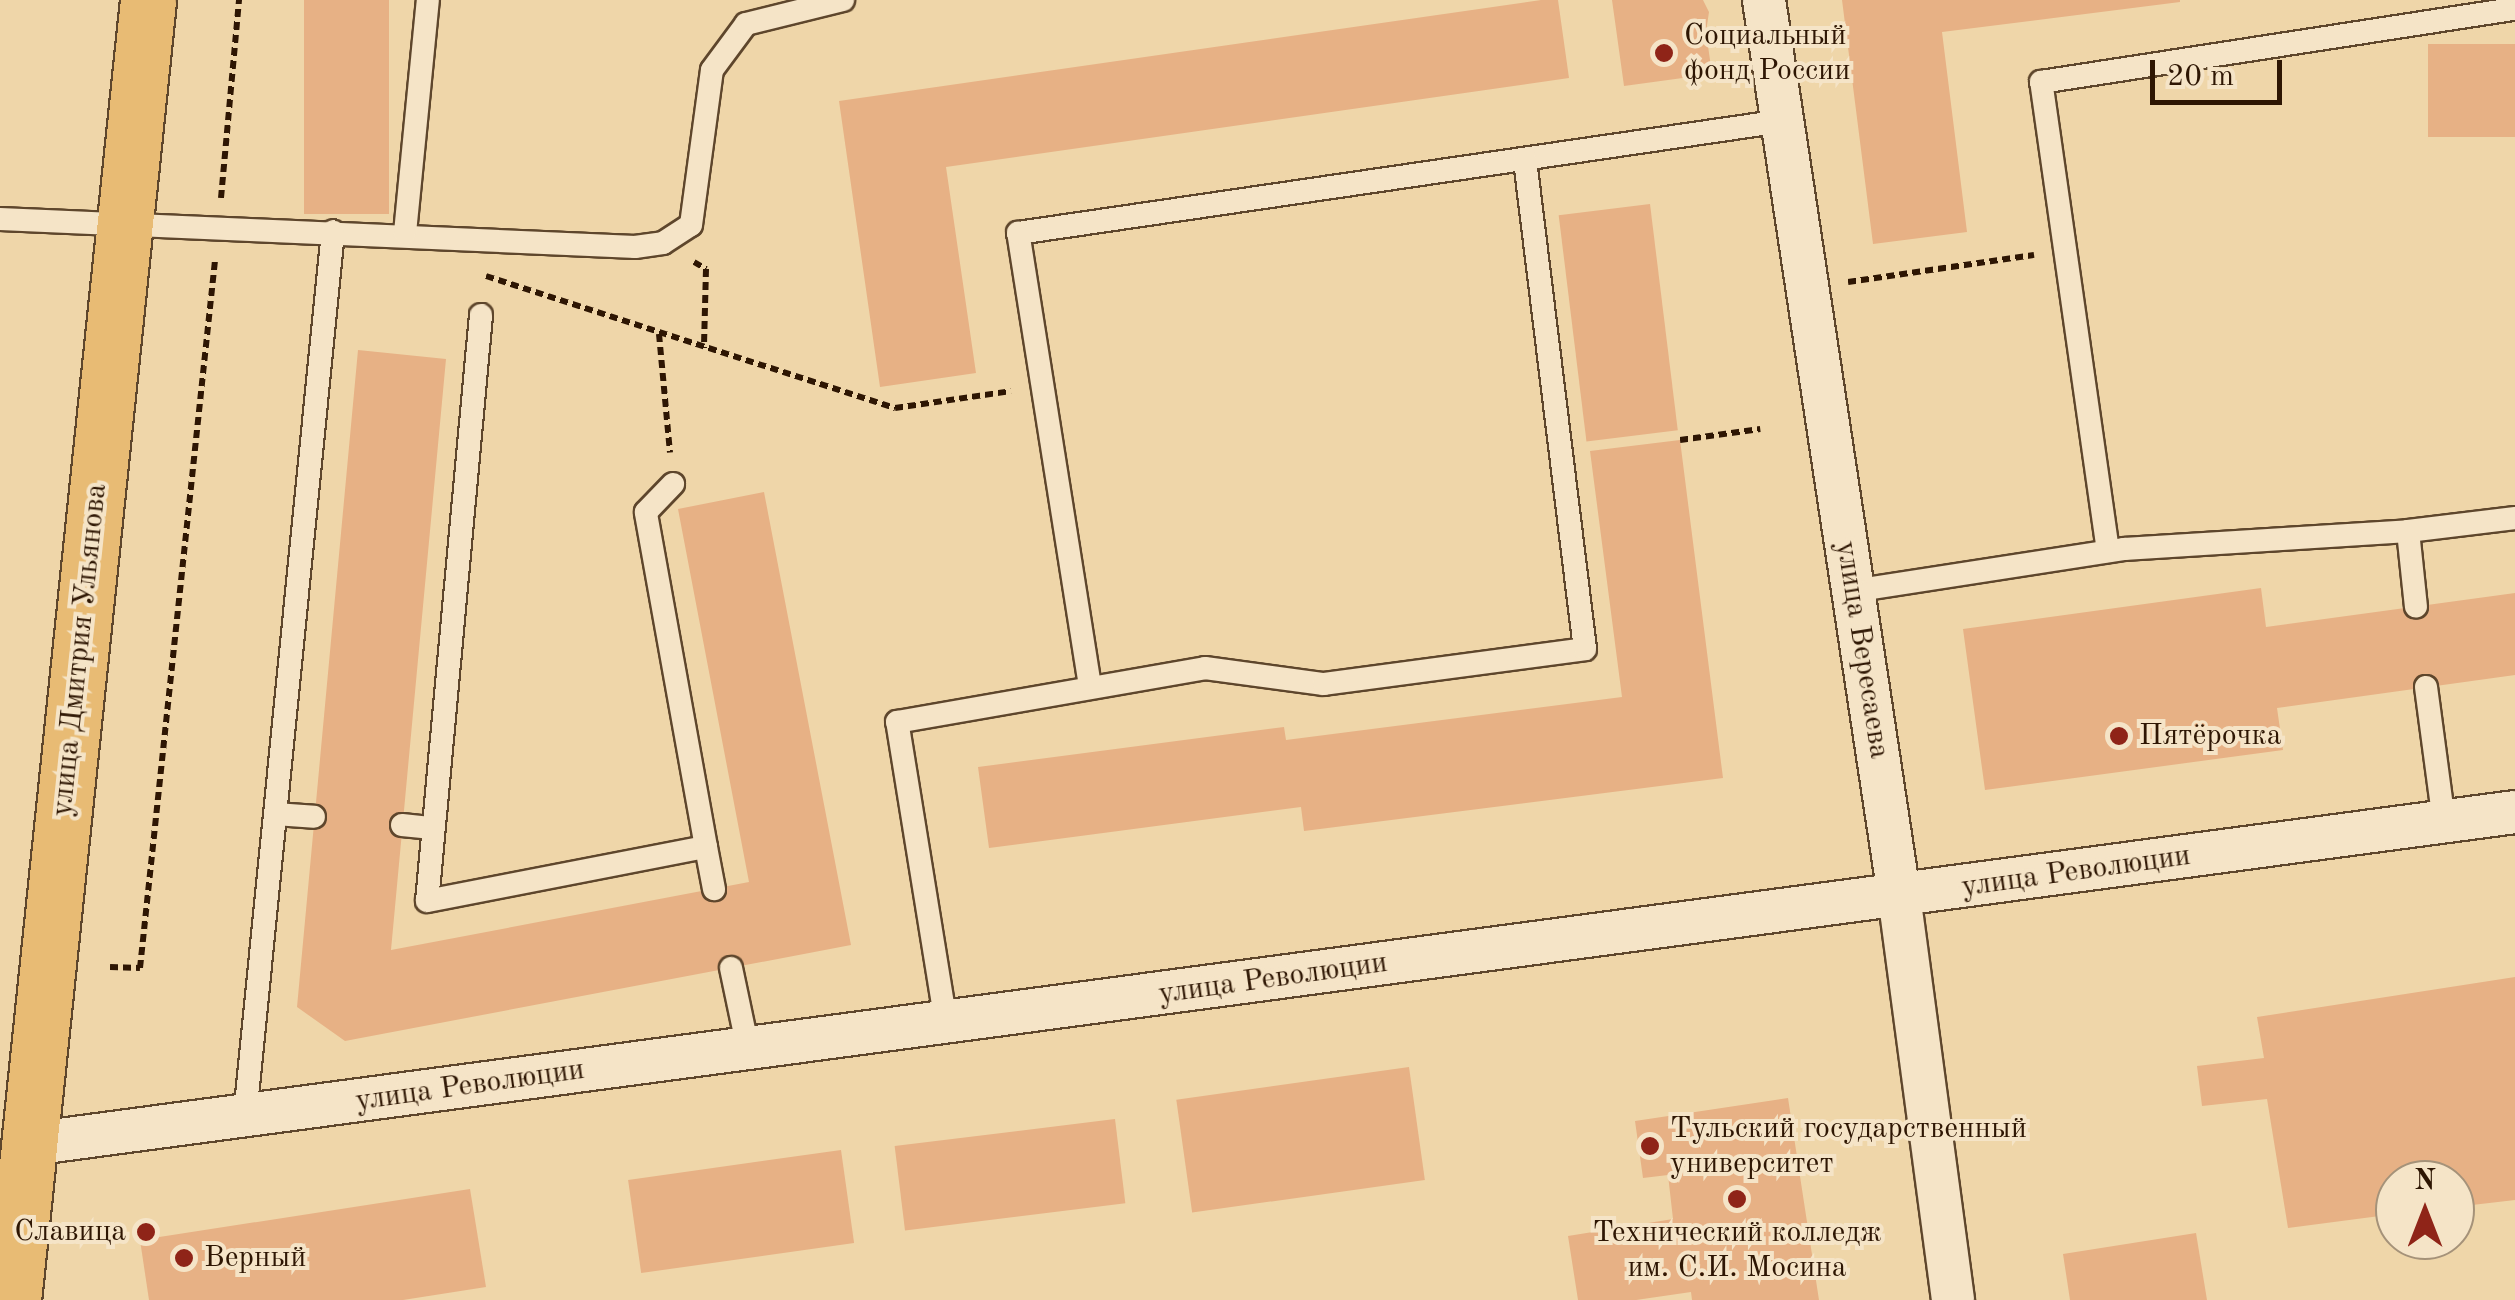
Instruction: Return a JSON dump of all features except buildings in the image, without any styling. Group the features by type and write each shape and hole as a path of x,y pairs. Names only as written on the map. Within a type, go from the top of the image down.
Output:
{"main road":[{"name":"улица Дмитрия Ульянова","path":"13,1300 148,0"}],"street":[{"name":"улица Вересаева","path":"1764,0 1899,896 1953,1300"},
{"name":"улица Революции","path":"30,1144 2515,812"}],"lane":[{"path":"405,233 428,0"},
{"path":"0,219 219,225 635,246 664,243 691,225 712,70 746,24 843,0"},
{"path":"2108,551 2041,82 2515,9"},
{"path":"1090,686 1018,232 1782,122"},
{"path":"946,1023 897,722 1206,668 1324,684 1586,649 1524,159"},
{"path":"244,1116 333,231"},
{"path":"481,315 430,828 427,900 706,847"},
{"path":"672,484 646,512 714,889"},
{"path":"1853,590 2108,551 2408,531 2515,518"},
{"path":"2408,531 2416,607"},
{"path":"2426,687 2444,822"},
{"path":"275,814 314,817"},
{"path":"402,826 430,828"},
{"path":"731,968 748,1049"}],"path":[{"path":"110,967 140,968 239,0"},
{"path":"488,240 485,276 895,408 1042,386"},
{"path":"664,243 706,270 704,348"},
{"path":"1844,283 2065,251"},
{"path":"659,334 672,484"},
{"path":"1680,440 1760,429"}],"place":[{"name":"Социальный фонд России","path":"1664,53"},
{"name":"Пятёрочка","path":"2119,736"},
{"name":"Тульский государственный университет","path":"1650,1146"},
{"name":"Технический колледж им. С.И. Мосина","path":"1737,1199"},
{"name":"Славица","path":"146,1232"},
{"name":"Верный","path":"184,1258"}]}
